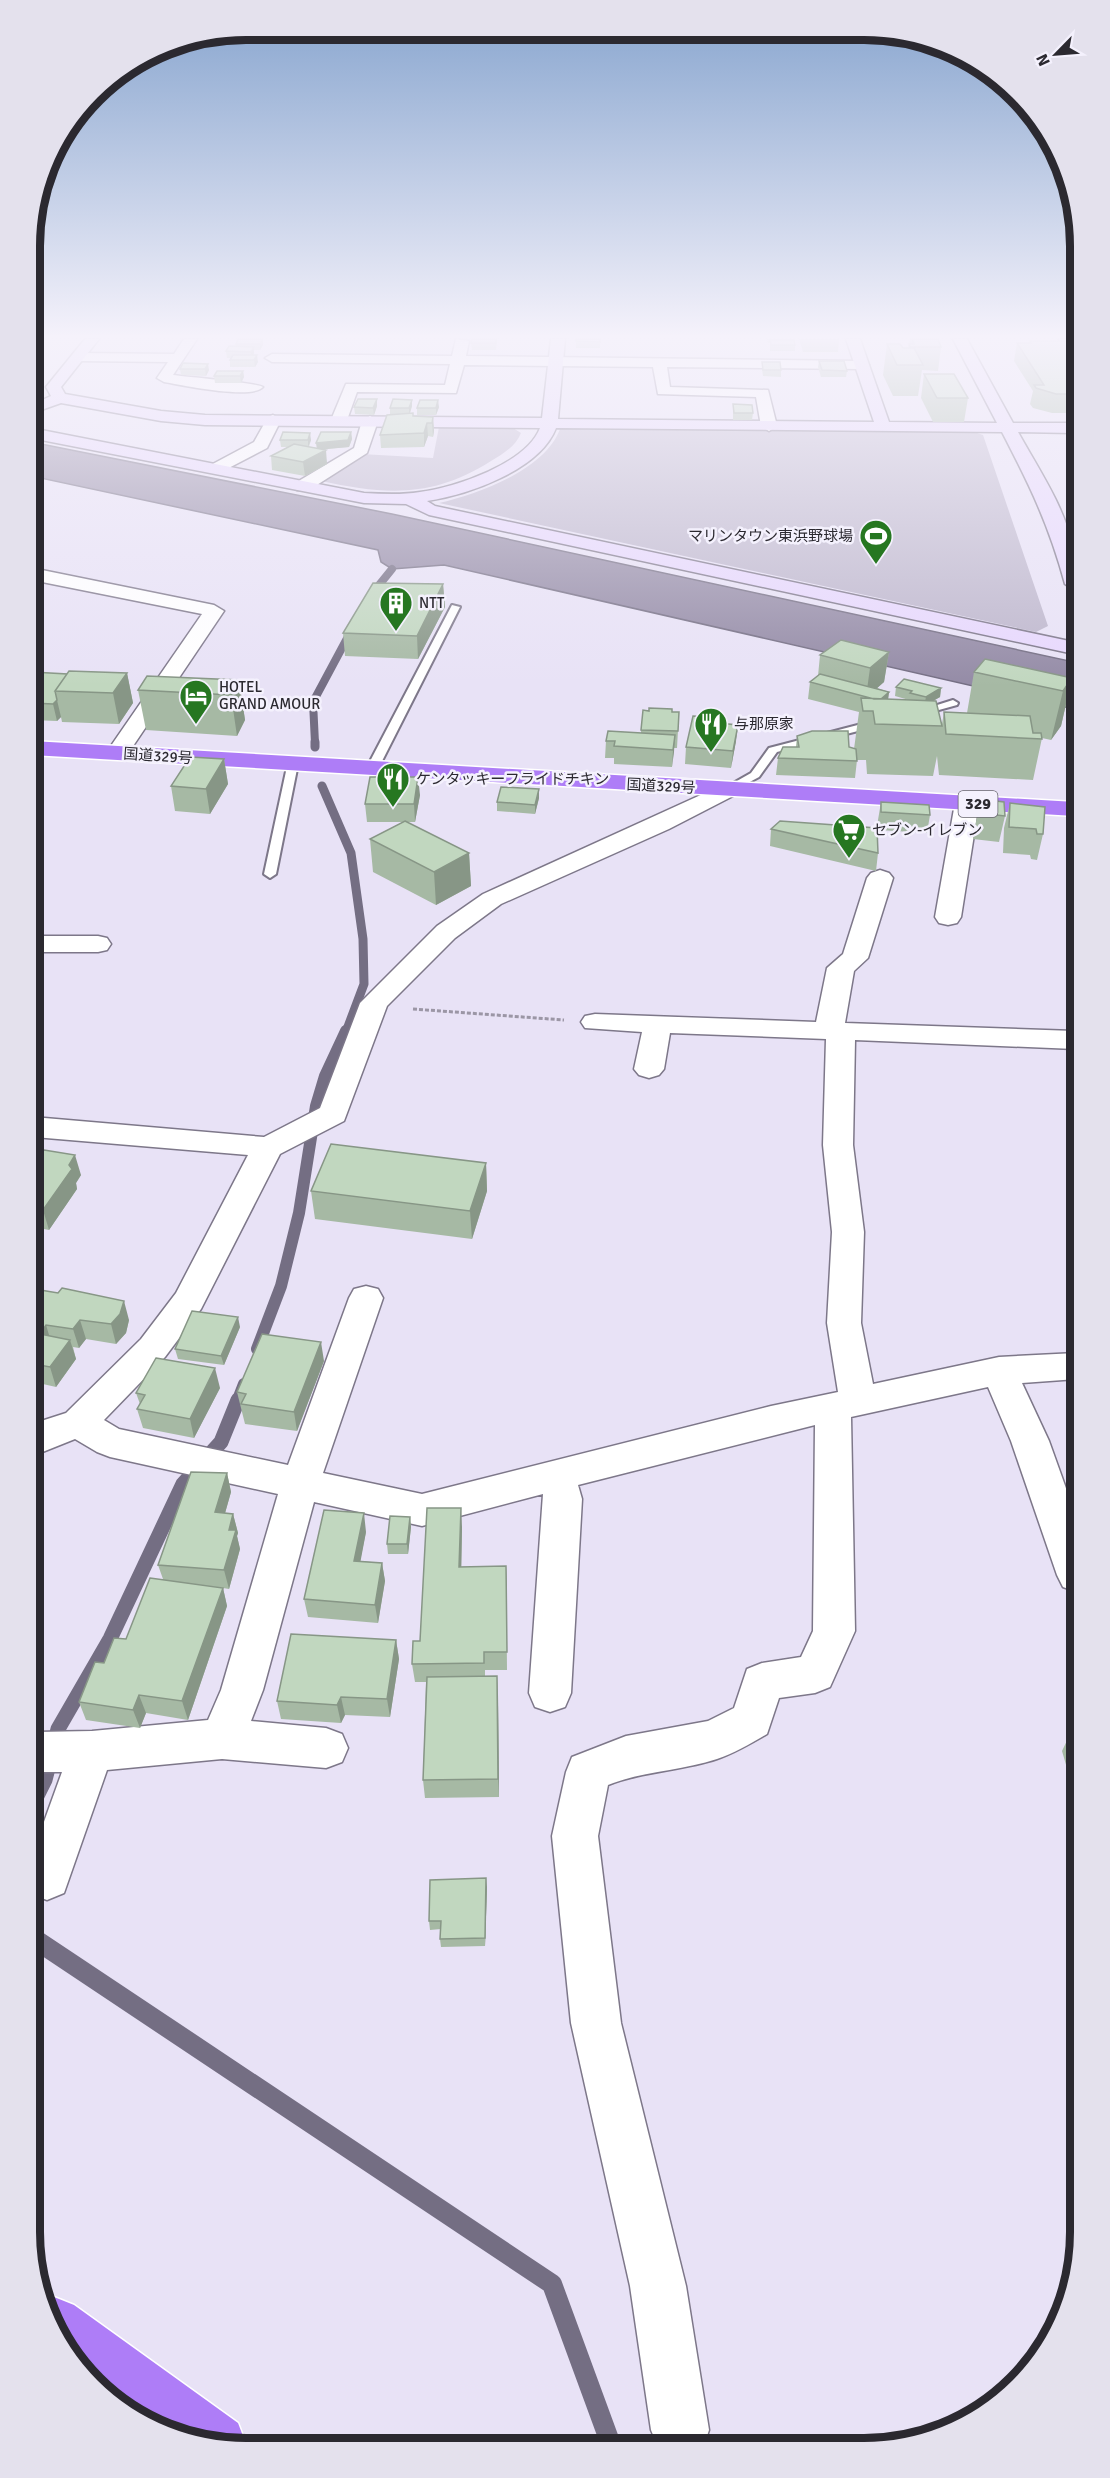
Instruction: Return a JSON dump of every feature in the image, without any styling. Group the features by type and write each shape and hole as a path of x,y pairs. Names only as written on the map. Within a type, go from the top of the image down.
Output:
{"highway":[{"name":"国道329号","path":"41,749 1070,809"},
{"path":"68,2335 202,2433"}],"street":[{"path":"142,455 364,498 410,499 454,492 508,466 525,455"},
{"path":"215,469 243,455"},
{"path":"303,486 354,455"},
{"path":"1022,455 1068,540"},
{"path":"410,499 429,510 1070,647"},
{"path":"41,576 214,611 117,753"},
{"path":"41,1128 268,1147 333,1114 373,1006 391,984 446,932 492,899 660,824 727,790"},
{"path":"948,917 967,803"},
{"path":"680,2430 658,2286 596,2023 575,1836 588,1772 626,1757 715,1740 752,1720 762,1682 815,1674 834,1631 846,1406 844,1323 848,1232 838,1145 841,1089 834,1031 841,968 855,958 880,878"},
{"path":"41,944 98,944"},
{"path":"595,1022 1070,1040"},
{"path":"649,1069 658,1024"},
{"path":"40,1435 79,1423 153,1348 189,1300 268,1147"},
{"path":"222,1739 242,1690 300,1484 366,1298"},
{"path":"79,1423 110,1442 422,1510 771,1420 846,1406 999,1371 1069,1366"},
{"path":"999,1371 1030,1441 1069,1553"},
{"path":"550,1693 563,1499 557,1476"},
{"path":"40,1752 92,1751 222,1739 326,1748"},
{"path":"47,1877 92,1751"}],"lane":[{"path":"372,769 455,607"},
{"path":"908,715 953,703"},
{"path":"727,790 755,775 773,750 886,721"},
{"path":"270,874 292,764"}],"path":[{"path":"373,1006 595,1022"}],"shaded area":[{"path":"41,455 94,455 392,514 1070,661 1070,708 444,565 392,569 381,562 378,550 41,478"},
{"path":"360,455 433,458 434,455 500,455 470,473 449,482 409,490 367,489 321,481"},
{"name":"マリンタウン東浜野球場","path":"542,455 990,455 1048,626 1036,632 439,503 509,478"}],"building":[{"path":"274,455 317,455 303,462 271,456"},
{"path":"373,583 443,584 417,636 343,633"},
{"path":"841,640 889,652 870,668 820,655"},
{"path":"985,659 1070,678 1070,681 1063,691 974,672"},
{"path":"69,671 127,673 113,693 55,691"},
{"path":"41,673 67,674 55,691 57,700 53,704 41,703"},
{"path":"820,674 889,692 881,699 874,699 810,682"},
{"path":"147,676 239,680 231,695 138,690"},
{"path":"904,679 941,688 926,697 896,687"},
{"path":"861,698 936,701 942,726 875,724 873,711 863,711"},
{"path":"649,708 672,709 672,712 679,712 678,731 641,730 643,710 649,711"},
{"path":"944,712 1030,716 1033,733 1041,733 1042,739 946,734"},
{"path":"693,716 708,717 708,722 738,725 733,751 686,747"},
{"path":"608,731 675,735 673,750 614,746 615,741 606,741"},
{"path":"812,731 848,731 849,747 856,749 857,761 778,758 783,747 799,747 797,736"},
{"path":"190,757 224,759 206,789 171,786"},
{"path":"370,777 418,777 414,804 365,804"},
{"path":"501,787 539,789 535,805 497,802"},
{"path":"980,799 1004,802 1005,816 978,813"},
{"path":"881,802 929,805 930,815 881,812"},
{"path":"1010,803 1045,807 1043,834 1037,834 1036,829 1009,827"},
{"path":"405,821 469,853 434,872 370,839"},
{"path":"780,821 877,828 878,853 771,829"},
{"path":"331,1144 486,1163 470,1211 311,1191"},
{"path":"44,1150 75,1155 69,1165 72,1169 43,1210 41,1210 41,1155"},
{"path":"62,1288 124,1301 120,1314 111,1324 80,1320 73,1329 46,1325 40,1333 40,1290 58,1293"},
{"path":"192,1311 238,1317 221,1356 175,1349"},
{"path":"40,1334 70,1340 50,1367 40,1365"},
{"path":"262,1334 321,1342 294,1412 241,1404 246,1394 237,1392"},
{"path":"156,1358 215,1368 190,1419 137,1409 145,1395 136,1393"},
{"path":"191,1472 227,1473 215,1512 233,1514 229,1530 236,1530 224,1570 158,1565"},
{"path":"427,1508 461,1508 459,1567 506,1566 507,1652 484,1652 484,1663 412,1664 413,1641 420,1641"},
{"path":"324,1510 364,1513 354,1561 382,1563 375,1605 304,1599"},
{"path":"390,1516 410,1517 407,1544 387,1544"},
{"path":"150,1578 223,1588 182,1701 139,1695 133,1710 79,1702 95,1662 104,1663 114,1638 126,1639"},
{"path":"291,1634 396,1640 387,1699 341,1697 337,1705 277,1701"},
{"path":"497,1676 498,1779 423,1780 427,1677"},
{"path":"486,1878 485,1938 440,1939 441,1921 429,1921 430,1880"}],"waterway":[{"path":"371,595 392,569"},
{"path":"315,743 313,702 351,631"},
{"path":"322,786 351,853 363,939 364,984 346,1032"},
{"path":"257,1349 281,1286 299,1213 316,1106 325,1076 346,1031"},
{"path":"237,1402 244,1384"},
{"path":"40,1790 45,1780 58,1729 110,1639 183,1484 221,1442 238,1400"},
{"path":"40,1943 552,2284 609,2438"}],"place":[{"name":"マリンタウン東浜野球場","path":"876,565"},
{"name":"NTT","path":"396,632"},
{"name":"HOTEL GRAND AMOUR","path":"196,725"},
{"name":"与那原家","path":"711,753"},
{"name":"ケンタッキーフライドチキン","path":"393,808"},
{"name":"セブン-イレブン","path":"849,859"}]}
